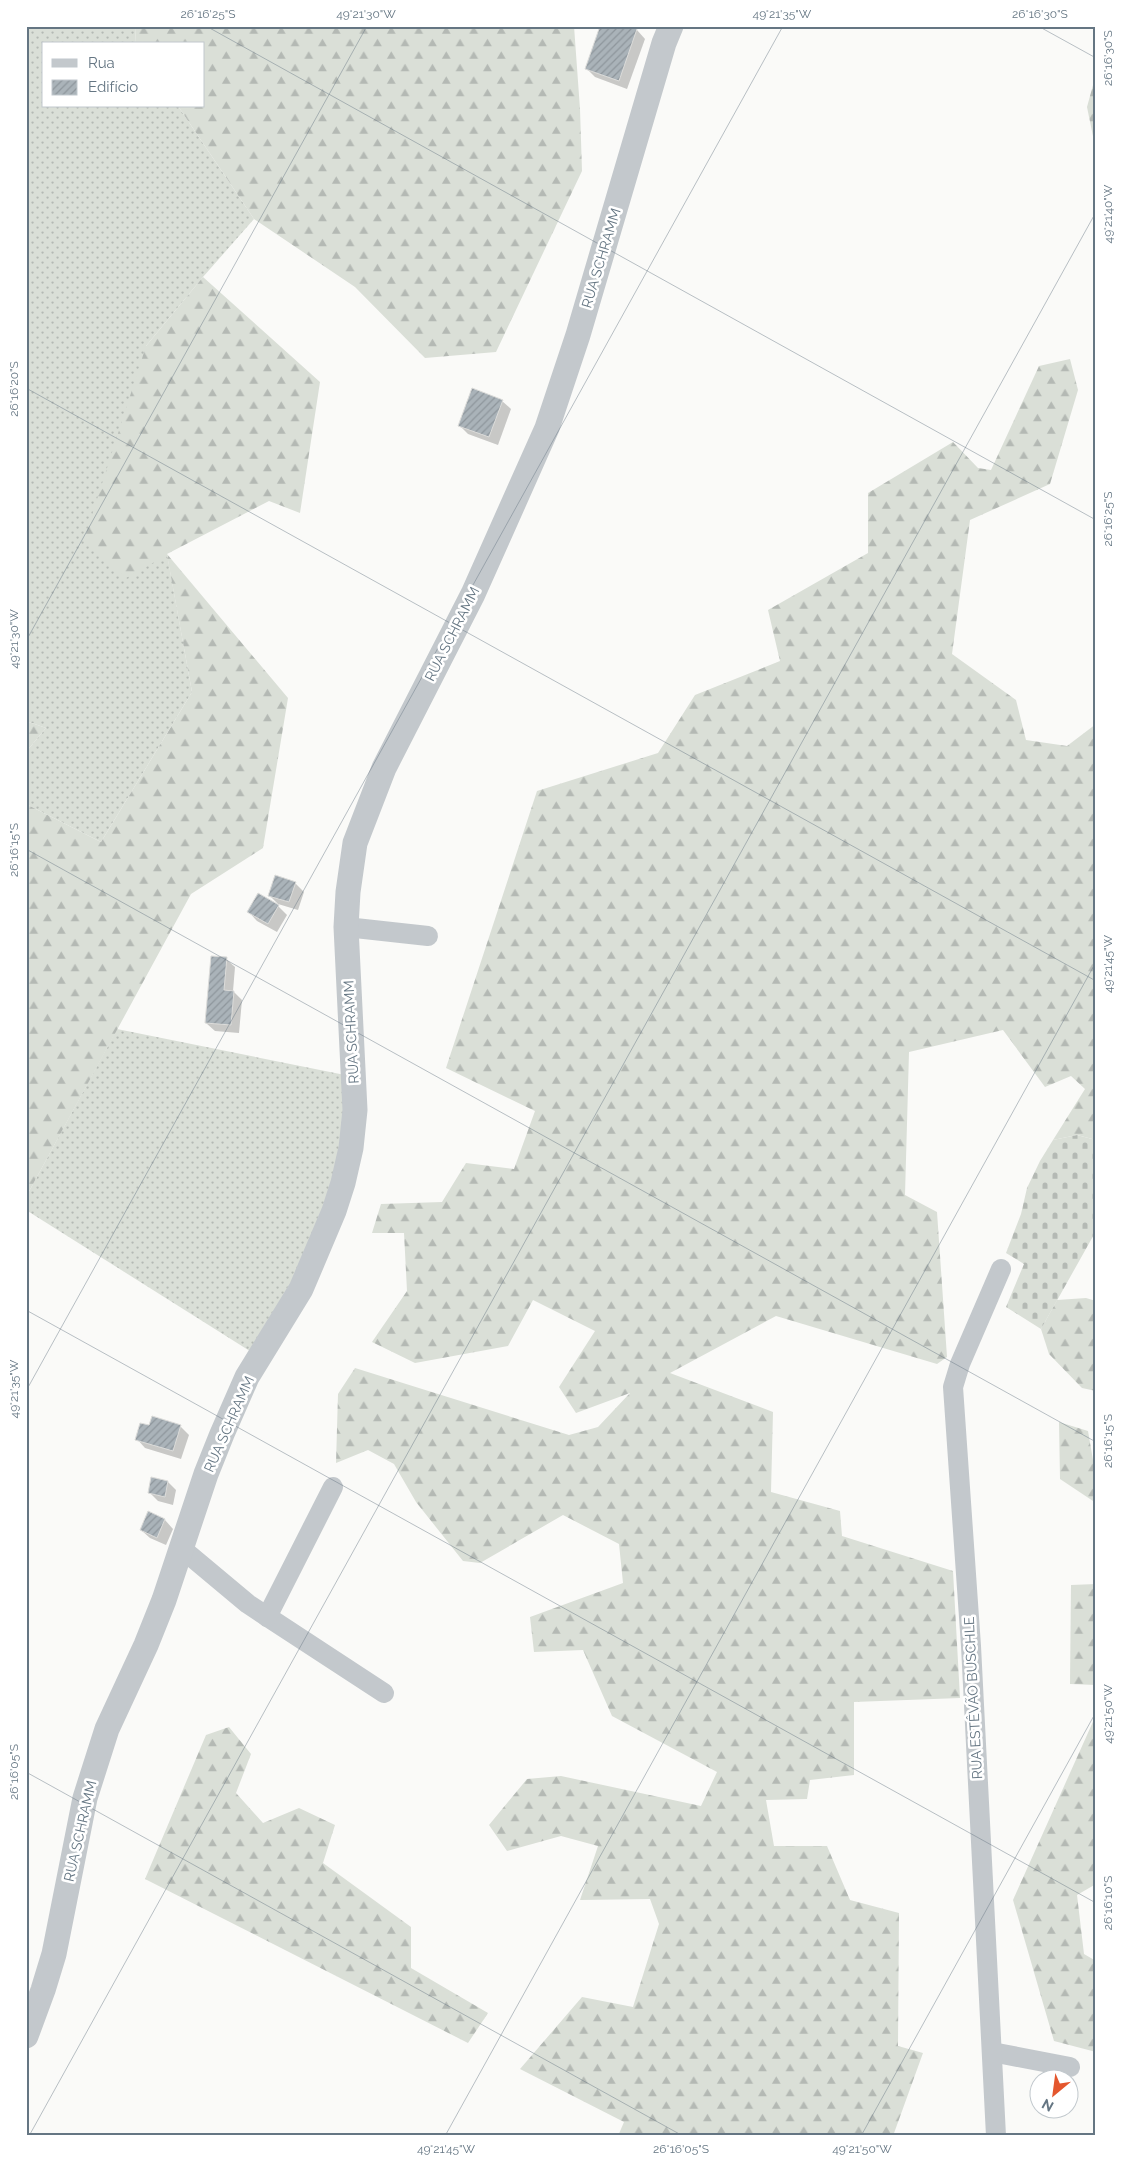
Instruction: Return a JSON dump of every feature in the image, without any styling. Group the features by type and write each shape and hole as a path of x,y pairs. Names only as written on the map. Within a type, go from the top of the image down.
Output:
{"street":[{"name":"RUA SCHRAMM","path":"26,2036 54,1954 85,1798 107,1730 150,1636 164,1600 180,1548 222,1434 248,1377 301,1289 334,1211 343,1183 351,1148 355,1110 346,928 348,892 358,836 384,768 473,594 547,428 578,335 664,43 671,26"},
{"path":"346,928 428,936"},
{"name":"RUA ESTÊVÃO BUSCHLE","path":"996,2136 971,1646 953,1387 960,1364 1001,1269"},
{"path":"267,1617 333,1487"},
{"path":"180,1548 248,1604 384,1693"},
{"path":"992,2052 1070,2067"}],"green space":[{"path":"26,26 135,26 136,42 42,42 42,108 179,108 254,219 146,346 167,554 192,692 101,842 26,804 26,752 46,728 26,721"},
{"path":"135,26 574,26 582,171 496,352 425,358 355,287 254,219 179,108 205,108 205,42 136,42"},
{"path":"1096,74 1096,151 1087,107"},
{"path":"203,277 320,382 300,513 269,501 167,554 288,698 263,848 191,894 26,1197 26,804 101,842 192,692 167,555 126,578 84,540 146,346"},
{"path":"1070,359 1078,390 1050,484 970,520 952,654 1016,700 1026,740 1067,746 1096,724 1096,1140 1077,1135 1053,1140 1085,1089 1071,1076 1045,1087 1003,1030 909,1052 905,1195 937,1212 947,1357 937,1364 776,1316 670,1373 773,1412 771,1492 840,1511 842,1536 953,1571 960,1698 854,1702 854,1775 810,1780 807,1799 766,1800 774,1846 827,1846 850,1900 899,1913 898,2046 923,2053 893,2136 618,2136 624,2122 520,2069 582,1997 633,2007 659,1924 650,1899 580,1900 598,1846 561,1836 507,1851 489,1825 527,1779 561,1776 701,1806 717,1772 612,1716 583,1650 534,1652 530,1617 623,1583 619,1544 563,1515 480,1563 463,1561 416,1502 394,1464 368,1450 336,1463 338,1394 355,1368 569,1435 598,1427 630,1393 576,1413 559,1387 595,1331 533,1300 508,1346 415,1363 372,1342 407,1291 404,1233 372,1233 381,1204 442,1202 466,1163 514,1169 535,1111 446,1068 537,791 658,753 695,695 780,661 768,610 868,553 868,493 953,442 978,468 991,470 1039,366"},
{"path":"26,721 46,728 26,752"},
{"path":"117,1029 345,1075 347,1110 335,1181 294,1285 253,1353 26,1210 26,1197"},
{"path":"1077,1135 1096,1140 1096,1231 1041,1329 1006,1307 1024,1264 1006,1253 1021,1214 1027,1188 1040,1161 1053,1140"},
{"path":"1086,1298 1096,1301 1096,1391 1082,1388 1049,1354 1041,1329 1057,1300"},
{"path":"1059,1422 1088,1431 1093,1460 1096,1461 1096,1503 1060,1479"},
{"path":"1096,1584 1096,1685 1070,1684 1071,1585"},
{"path":"1096,1715 1096,1884 1077,1895 1084,1954 1096,1961 1096,2052 1054,2041 1013,1900"},
{"path":"229,1727 251,1754 236,1793 263,1823 299,1808 335,1825 323,1863 411,1927 411,1968 488,2013 468,2043 145,1879 206,1735"}],"building":[{"path":"600,26 629,26 637,29 619,81 585,69"},
{"path":"472,388 503,400 489,437 458,426"},
{"path":"275,875 296,882 289,902 268,896"},
{"path":"258,893 279,905 268,924 247,912"},
{"path":"211,956 227,957 224,990 234,991 231,1025 205,1023"},
{"path":"152,1416 181,1425 173,1451 135,1440 140,1423 149,1425"},
{"path":"151,1477 168,1481 165,1497 148,1493"},
{"path":"148,1511 165,1519 157,1538 140,1530"}]}
